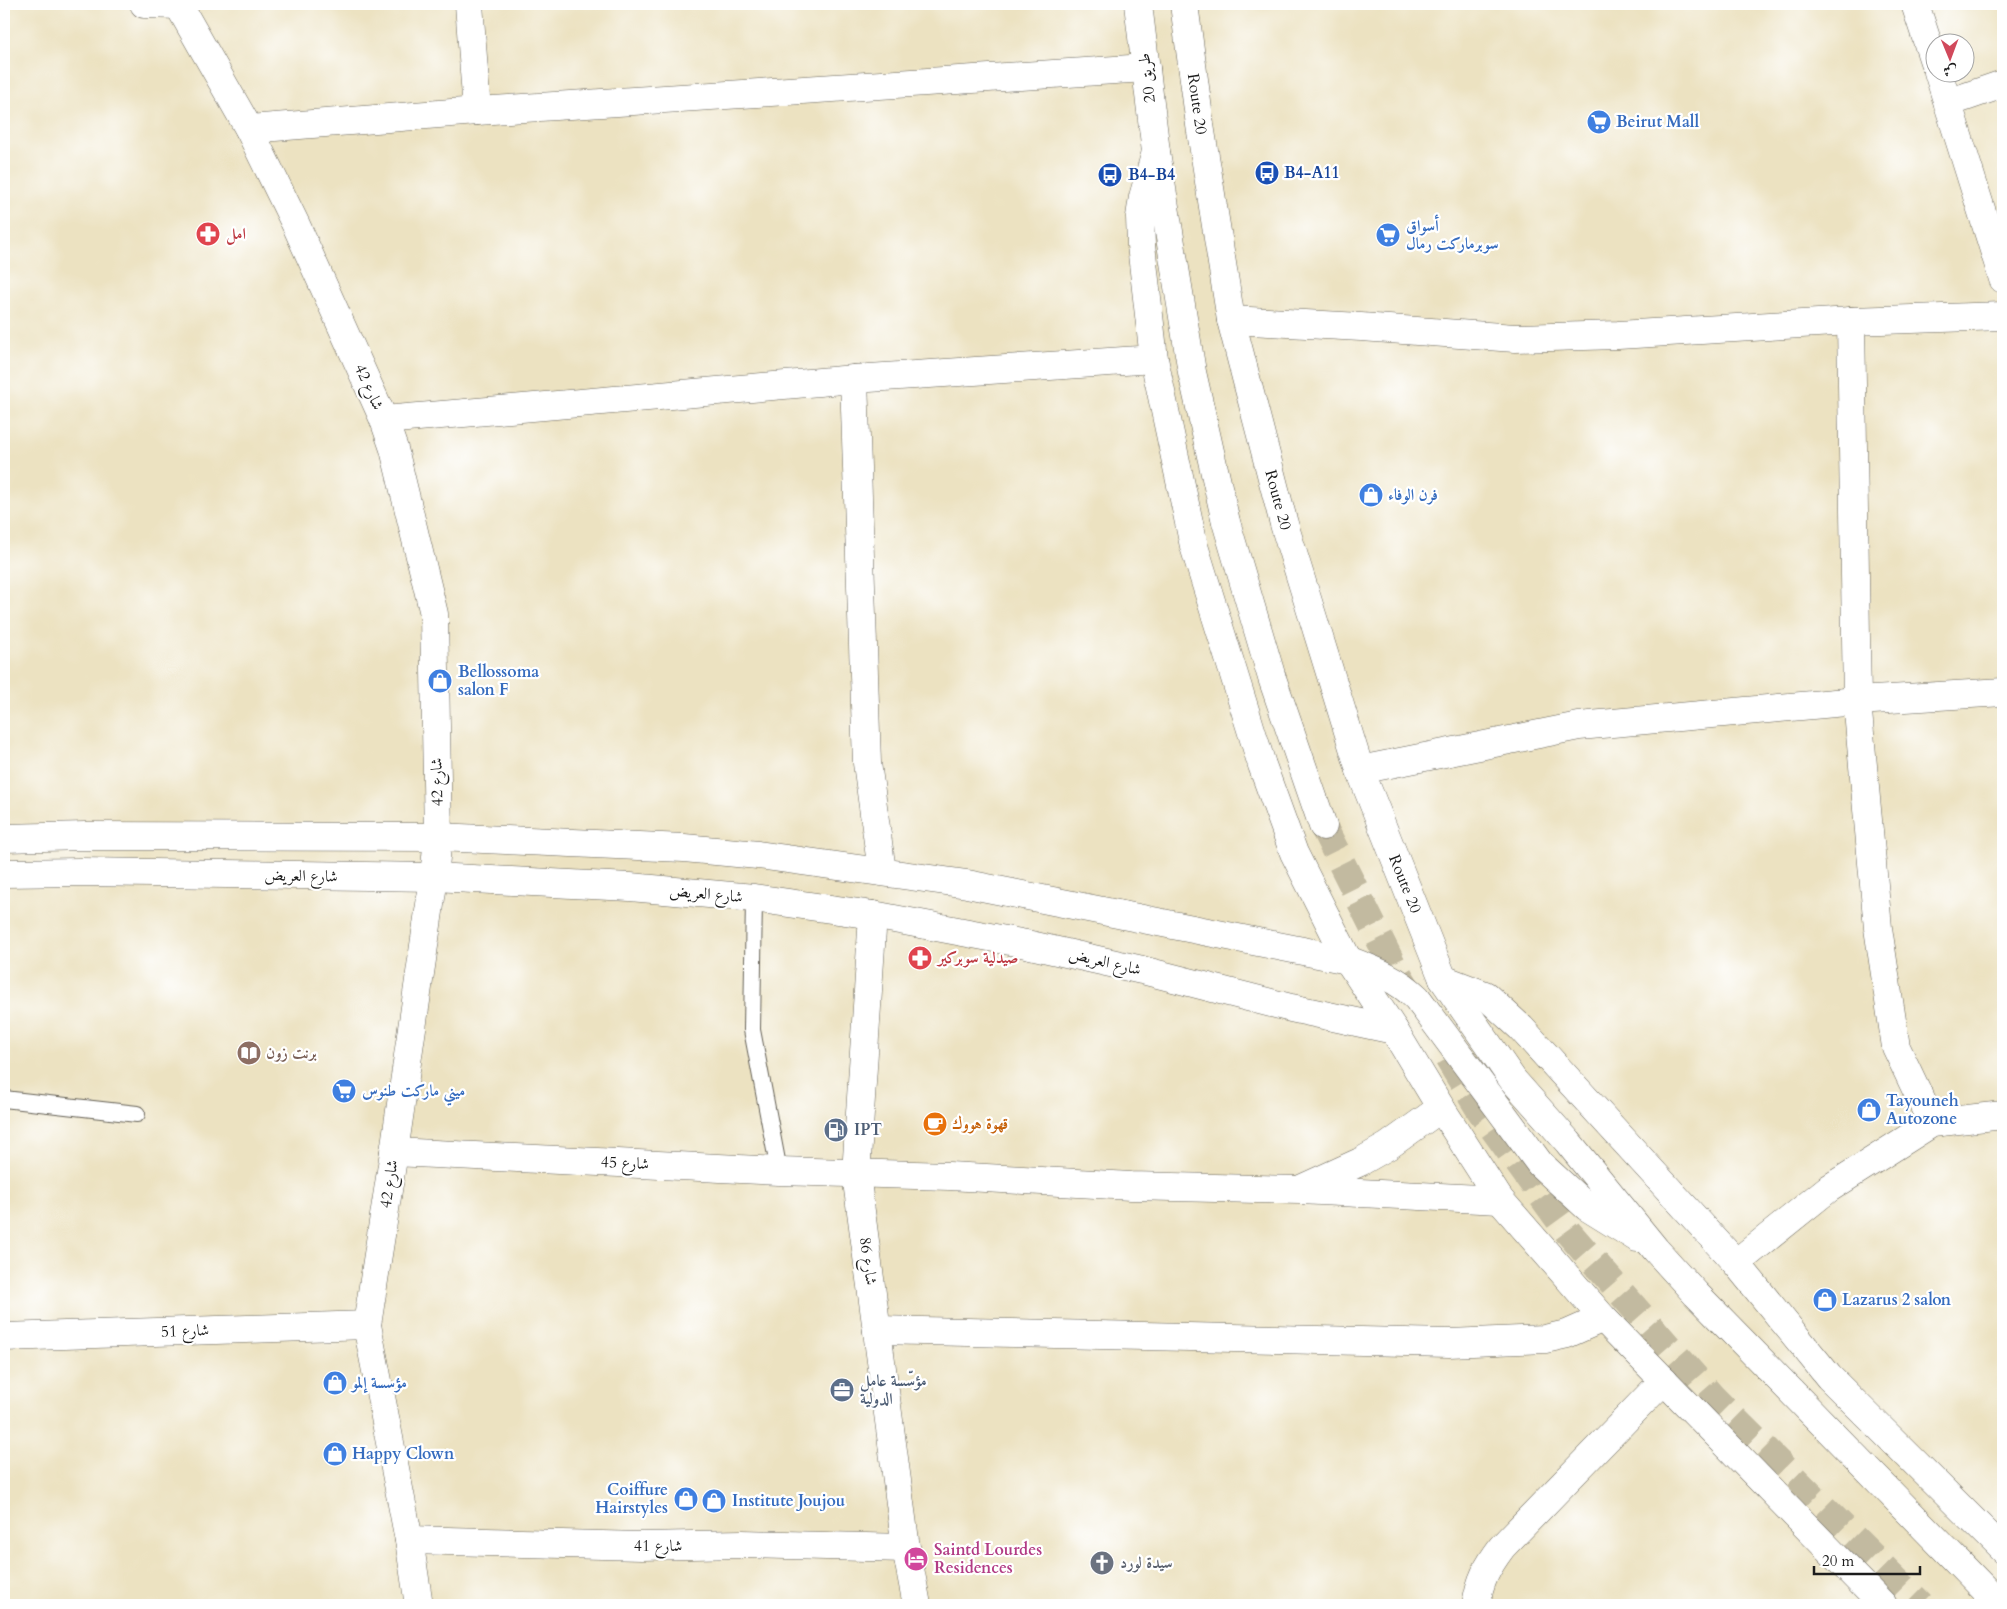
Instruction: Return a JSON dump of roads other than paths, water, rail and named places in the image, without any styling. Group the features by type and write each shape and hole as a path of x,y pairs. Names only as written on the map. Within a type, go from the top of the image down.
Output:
{"main road":[{"path":"144,4 179,5"},
{"path":"469,4 477,111"},
{"name":"طريق 20","path":"1138,4 1156,152 1192,372 1226,522 1272,678 1323,826"},
{"name":"Route 20","path":"1184,4 1200,124 1231,320 1284,524 1360,770 1443,978 1513,1080 1568,1142 1656,1250"},
{"path":"1915,4 1924,32"},
{"name":"شارع 42","path":"179,5 249,129 319,275 384,420 394,449 434,614 438,838 434,878 394,1152 367,1324 409,1540 419,1605"},
{"path":"249,129 477,111 1146,68"},
{"path":"1941,82 2003,279"},
{"path":"1948,103 2003,84"},
{"path":"1156,152 1143,197 1140,217 1141,245 1154,358 1194,546 1262,765 1294,853 1348,960 1500,1200 1603,1318 1883,1605"},
{"path":"1231,320 1515,338 1628,335 1850,320 2003,316"},
{"path":"1850,320 1857,701 1878,928 1896,1047 1932,1123"},
{"path":"384,420 854,379 1154,358"},
{"path":"854,379 868,763 882,871"},
{"path":"1360,770 1579,726 1857,701 2003,692"},
{"path":"4,838 85,836 438,838 684,848 758,855 967,884 1284,946 1348,960 1384,973 1406,986 1417,998 1540,1164 1587,1207 1656,1250 1696,1294 2000,1605"},
{"name":"شارع العريض","path":"4,873 80,872 434,878 630,887 754,898 872,915 1026,944 1142,970 1291,1008 1394,1030"},
{"name":"شارع 86","path":"872,915 856,1174 906,1548 917,1605"},
{"path":"1443,978 1484,995 1514,1021 1736,1263 1829,1376 2003,1550"},
{"path":"1300,1190 1360,1162 1388,1146 1441,1108"},
{"path":"1736,1263 1828,1189 1932,1123 2003,1115"},
{"name":"شارع 45","path":"394,1152 778,1171 949,1176 1160,1187 1300,1190 1500,1200"},
{"path":"877,1330 1475,1342 1545,1339 1567,1334 1603,1318"},
{"name":"شارع 51","path":"4,1337 367,1324"},
{"path":"1476,1605 1479,1588 1488,1566 1502,1547 1664,1380"},
{"name":"شارع 41","path":"409,1540 642,1546 742,1544 906,1548"}],"lane":[{"path":"754,898 752,1030 778,1171"},
{"path":"4,1099 137,1114"}],"tunnel":[{"path":"1323,826 1392,964 1411,995"},
{"path":"1448,1058 1480,1110 1568,1232 1712,1397 1921,1605"}],"place":[{"name":"Beirut Mall","path":"1599,122"},
{"name":"B4-A11","path":"1267,173"},
{"name":"B4-B4","path":"1110,175"},
{"name":"امل","path":"208,234"},
{"name":"أسواق سوبرماركت رمال","path":"1388,235"},
{"name":"فرن الوفاء","path":"1371,495"},
{"name":"Bellossoma salon F","path":"440,681"},
{"name":"صيدلية سوبركير","path":"920,958"},
{"name":"برنت زون","path":"249,1053"},
{"name":"ميني ماركت طنوس","path":"344,1091"},
{"name":"Tayouneh Autozone","path":"1869,1110"},
{"name":"قهوة هووك","path":"935,1124"},
{"name":"IPT","path":"836,1130"},
{"name":"Lazarus 2 salon","path":"1825,1300"},
{"name":"مؤسسة إلمو","path":"335,1383"},
{"name":"مؤسّسة عامل الدولية","path":"842,1390"},
{"name":"Happy Clown","path":"335,1454"},
{"name":"Coiffure Hairstyles","path":"686,1499"},
{"name":"Institute Joujou","path":"714,1501"},
{"name":"Saintd Lourdes Residences","path":"916,1559"},
{"name":"سيدة لورد","path":"1102,1563"}]}
